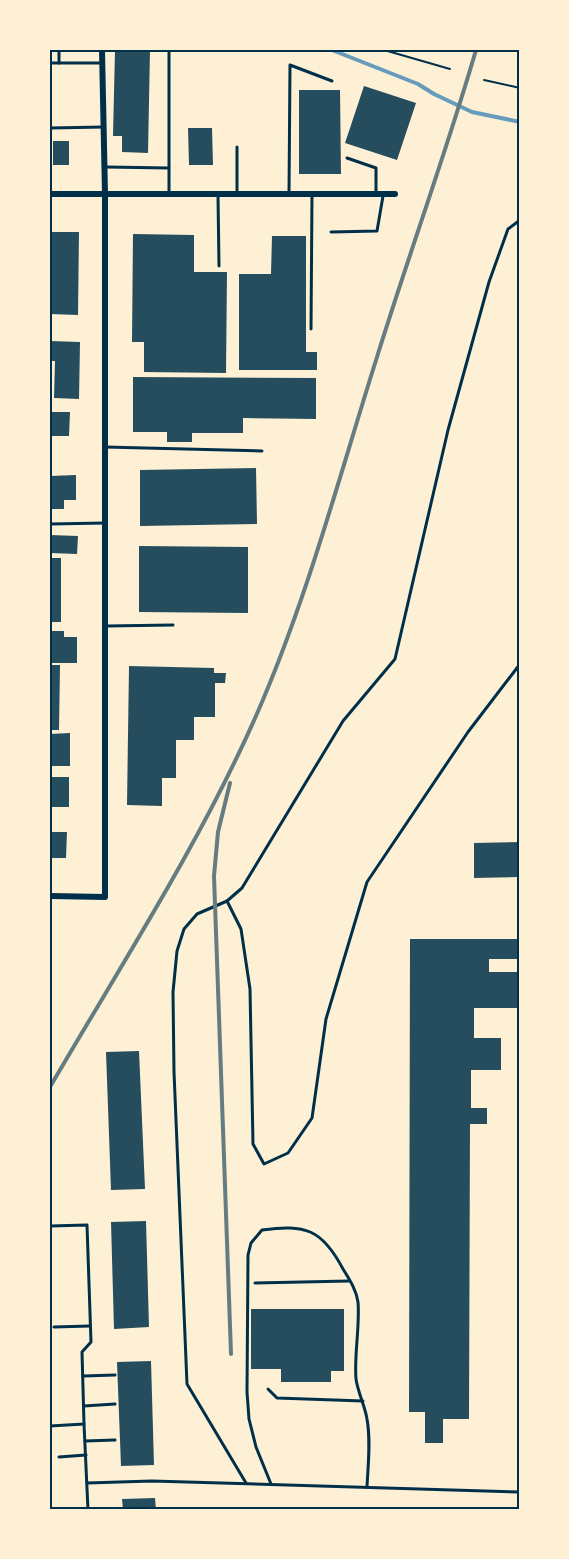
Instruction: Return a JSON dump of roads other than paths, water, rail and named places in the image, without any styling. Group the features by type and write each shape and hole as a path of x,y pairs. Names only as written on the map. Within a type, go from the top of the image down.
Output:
{"street":[{"path":"50,896 105,897 105,194 102,50"},
{"path":"50,194 395,194"}],"lane":[{"path":"59,50 59,63"},
{"path":"169,50 169,194"},
{"path":"50,63 102,63"},
{"path":"289,194 290,65 332,81"},
{"path":"50,128 104,127"},
{"path":"237,147 237,194"},
{"path":"331,232 377,231 380,194 376,168 347,158"},
{"path":"104,167 169,168"},
{"path":"218,194 219,266"},
{"path":"311,329 312,194"},
{"path":"246,1483 187,1384 174,1072 173,992 177,951 184,929 196,914 227,901 242,888 344,721 395,659 448,430 489,282 508,229 519,219"},
{"path":"105,447 262,451"},
{"path":"50,524 105,523"},
{"path":"105,626 173,625"},
{"path":"227,901 241,929 250,989 253,1144 264,1164 288,1153 312,1118 326,1019 367,882 468,732 519,664"},
{"path":"50,1226 87,1225 91,1342 82,1352 88,1509"},
{"path":"271,1484 256,1447 249,1419 247,1392 248,1255 251,1243 262,1230 305,1228 322,1238 337,1258 354,1287 358,1301 357,1380 369,1434 367,1487"},
{"path":"255,1283 350,1281"},
{"path":"54,1327 90,1326"},
{"path":"83,1376 115,1375"},
{"path":"268,1389 277,1398 363,1401"},
{"path":"84,1406 115,1404"},
{"path":"50,1426 84,1424"},
{"path":"85,1441 115,1440"},
{"path":"59,1457 86,1455"},
{"path":"87,1483 153,1481 519,1492"}],"waterway":[{"path":"332,50 418,84 472,112 520,122"}],"railway":[{"path":"50,1087 184,858 234,764 256,716 307,583 389,318 476,50"},
{"path":"230,783 218,832 214,876 231,1354"}]}
